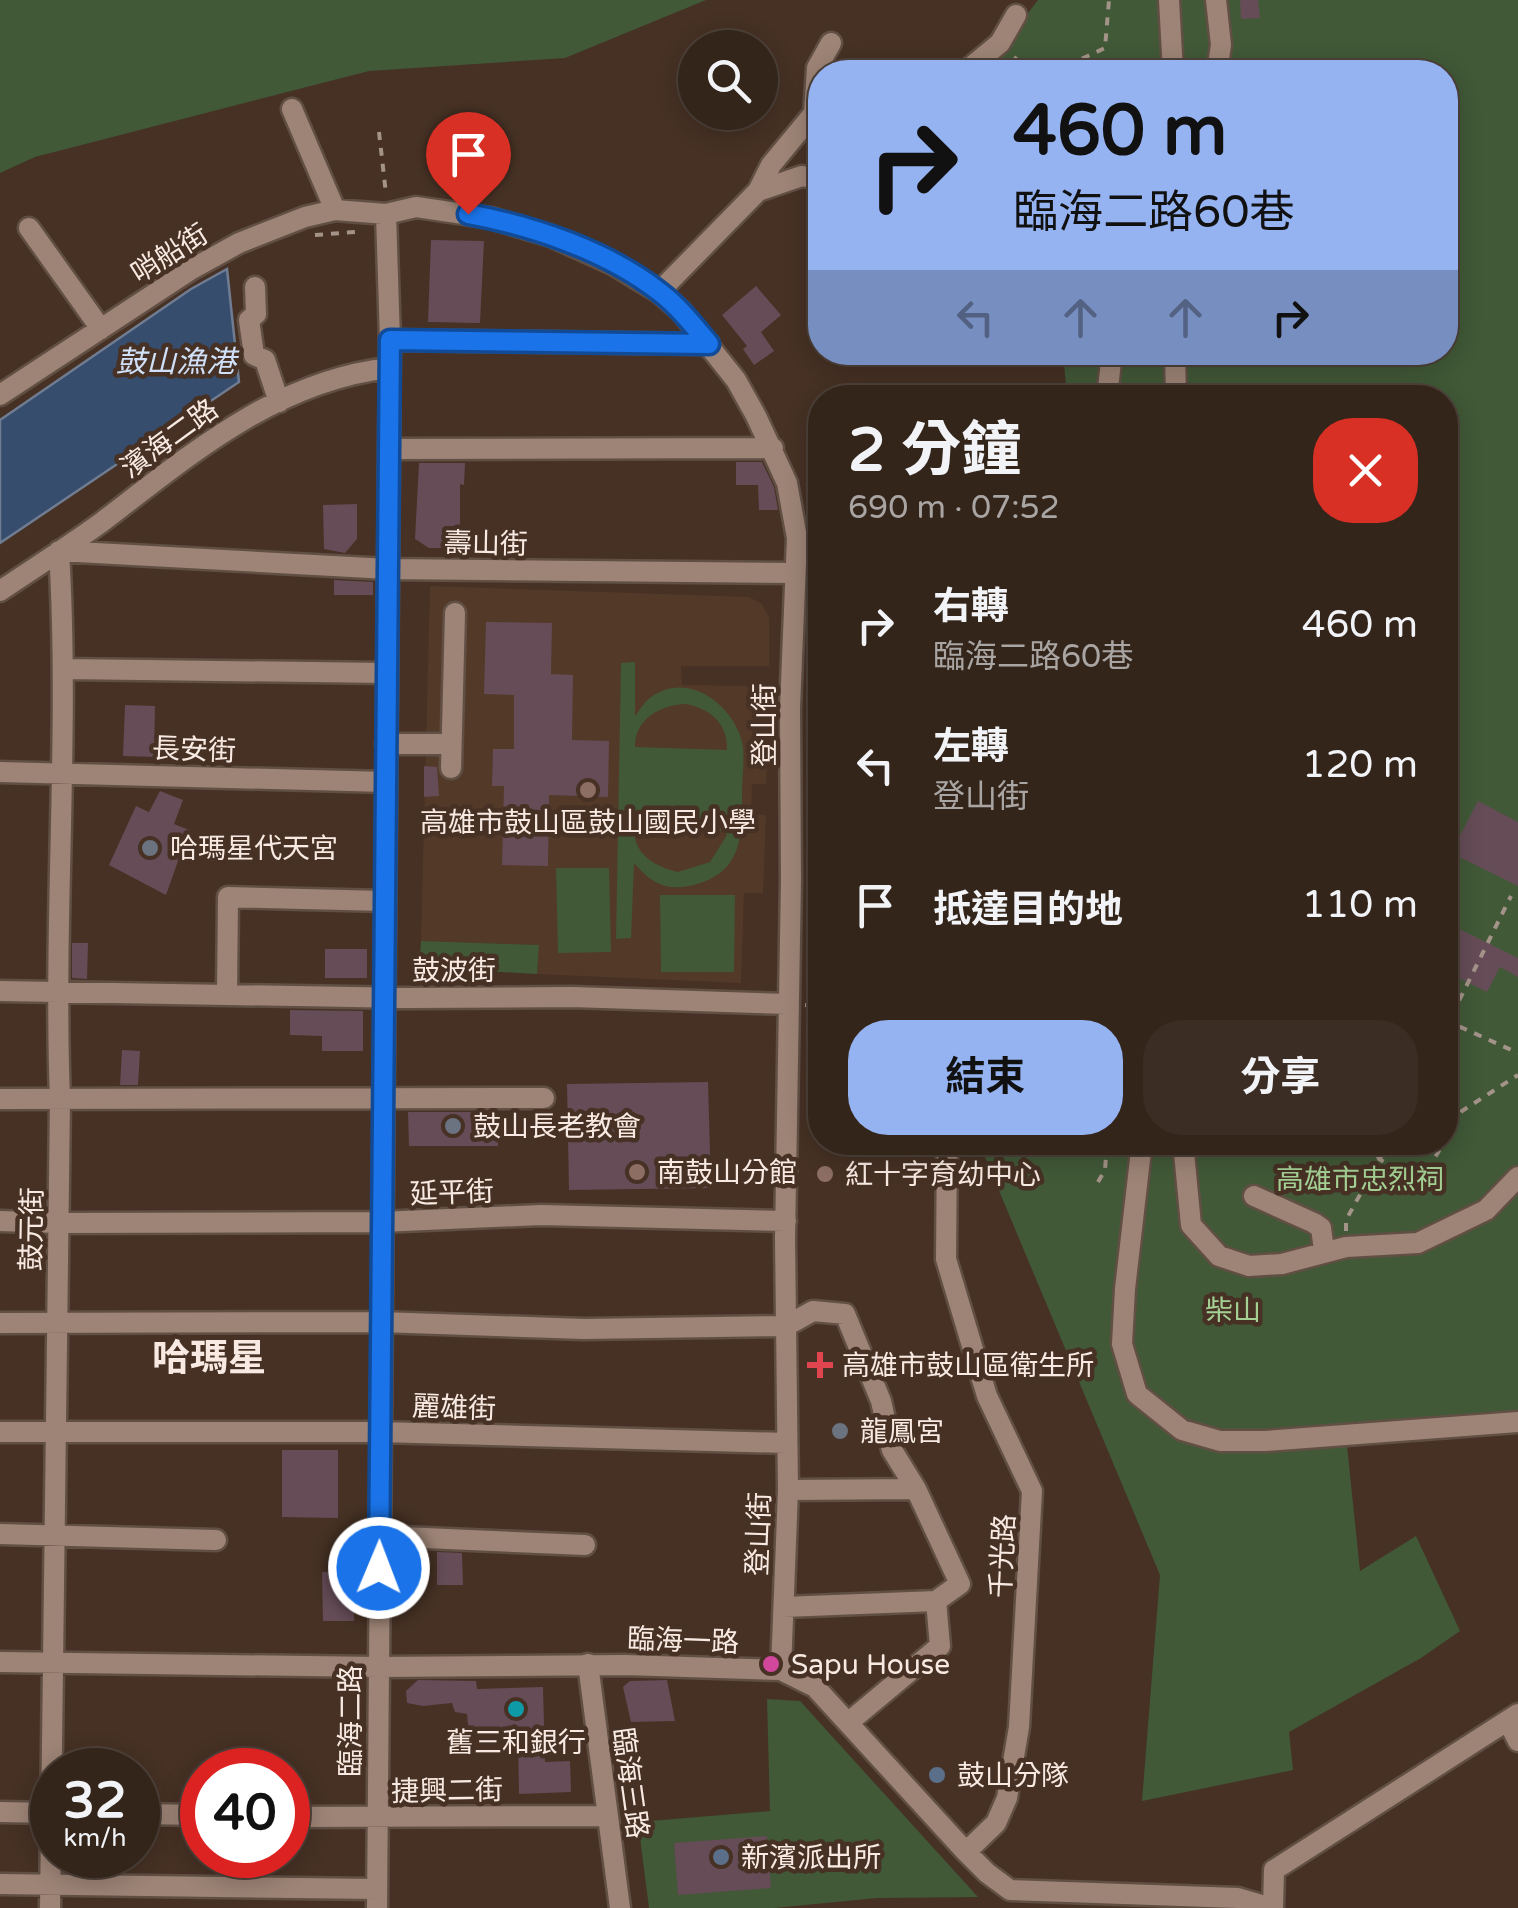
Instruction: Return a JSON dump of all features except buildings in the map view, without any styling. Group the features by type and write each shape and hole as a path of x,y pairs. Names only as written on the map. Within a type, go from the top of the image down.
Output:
{"street":[{"path":"1169,0 1172,60"},
{"path":"1216,0 1218,60"},
{"path":"979,60 1000,43 1016,15"},
{"path":"821,60 830,44"},
{"path":"292,109 336,210"},
{"path":"660,292 758,191 771,164 808,120"},
{"path":"758,191 808,177"},
{"name":"登山街","path":"386,214 416,207 491,218 550,236 614,264 660,292 709,344 736,380 773,448 792,500 796,538 786,1221 788,1490 781,1670"},
{"name":"哨船街","path":"0,395 192,269 239,243 305,217 336,210 386,214"},
{"name":"臨海二路","path":"377,1898 390,340 386,214"},
{"path":"29,228 101,329"},
{"path":"255,287 256,314 249,320 254,355 265,360 279,402"},
{"path":"390,340 709,344"},
{"name":"濱海二路","path":"0,591 218,434 279,402 356,372 389,368"},
{"path":"389,449 773,448"},
{"name":"壽山街","path":"59,551 388,569 794,573"},
{"name":"鼓元街","path":"52,1748 60,1099 56,994 65,669 59,551"},
{"path":"450,768 455,614"},
{"path":"65,669 386,672"},
{"path":"386,744 451,744"},
{"name":"長安街","path":"0,772 386,782"},
{"path":"226,994 228,897 384,900"},
{"name":"鼓波街","path":"0,992 572,996 788,1004"},
{"path":"0,1100 544,1098"},
{"name":"千光路","path":"947,1155 946,1259 986,1396 1032,1491 1019,1727 1007,1798 996,1823 966,1852"},
{"path":"1140,1155 1122,1344 1137,1394 1182,1430 1220,1441 1265,1441 1518,1422"},
{"path":"1184,1155 1191,1225 1220,1256 1249,1266 1282,1264 1324,1250 1418,1243 1486,1210 1518,1178"},
{"path":"1254,1196 1314,1222 1321,1228 1324,1250"},
{"name":"延平街","path":"0,1221 381,1222 541,1216 786,1221"},
{"path":"0,1323 380,1322 584,1329 786,1326 813,1311 845,1314 881,1401 892,1450 916,1489 960,1584 936,1601 784,1607"},
{"name":"麗雄街","path":"0,1432 380,1432 786,1442"},
{"path":"788,1490 916,1489"},
{"path":"0,1534 216,1540"},
{"path":"379,1536 585,1544"},
{"path":"849,1722 940,1646 936,1601"},
{"name":"臨海一路","path":"0,1662 378,1667 588,1664 781,1670"},
{"name":"臨海三路","path":"588,1664 620,1908"},
{"path":"781,1670 814,1687 987,1874 1010,1890 1238,1898 1272,1908 1274,1870 1513,1718 1518,1741"},
{"path":"0,1812 30,1813"},
{"name":"捷興二街","path":"310,1817 607,1816"},
{"name":"鼓元街","path":"50,1878 50,1908"},
{"path":"0,1884 377,1898"}],"path":[{"path":"1085,60 1105,48 1109,0"},
{"path":"1000,43 1018,60"},
{"path":"379,132 386,214"},
{"path":"1458,999 1511,896"},
{"path":"1458,1025 1518,1053"},
{"path":"1458,1117 1462,1110 1518,1075"},
{"path":"1098,1182 1106,1155"},
{"path":"1378,1155 1422,1182 1437,1155"},
{"path":"1346,1220 1382,1155"}],"shaded area":[{"name":"高雄市鼓山區鼓山國民小學","path":"430,586 749,597 762,604 769,617 769,666 681,666 682,685 749,686 770,700 766,784 752,784 751,815 766,815 763,893 744,893 741,983 537,974 538,945 421,941"}],"green space":[{"path":"0,0 706,0 565,58 369,71 35,157 0,173"},
{"name":"柴山","path":"1038,0 1518,0 1518,1430 1346,1436 1360,1571 1416,1536 1460,1631 1421,1658 1289,1732 1293,1770 1142,1801 1160,1575 984,1155 1458,1155 1458,385 1066,385 1064,365 1458,365 1458,60 992,60"},
{"path":"635,662 635,716 663,690 691,689 727,712 741,738 744,757 742,822 731,861 710,879 675,887 653,881 634,863 631,938 616,939 621,663","holes":["686,704 716,719 725,733 727,750 635,747 639,728 651,715","634,829 726,831 727,835 710,862 678,872 662,867 642,853"]},
{"path":"556,868 609,868 611,952 558,953"},
{"path":"807,888 808,888 808,975"},
{"path":"660,895 735,895 734,972 661,972"},
{"path":"421,941 539,945 537,974 431,968 420,959"},
{"path":"767,1699 800,1701 978,1897 877,1898 774,1908 649,1908 638,1822 770,1811"}],"water":[{"name":"鼓山漁港","path":"227,269 239,382 0,543 0,420 191,289"}],"place":[{"name":"高雄市鼓山區鼓山國民小學","path":"588,790"},
{"name":"哈瑪星代天宮","path":"150,848"},
{"name":"鼓山長老教會","path":"453,1126"},
{"name":"南鼓山分館","path":"637,1172"},
{"name":"紅十字育幼中心","path":"825,1174"},
{"name":"高雄市鼓山區衛生所","path":"820,1365"},
{"name":"龍鳳宮","path":"840,1431"},
{"name":"Sapu House","path":"771,1664"},
{"name":"舊三和銀行","path":"516,1709"},
{"name":"鼓山分隊","path":"937,1775"},
{"name":"新濱派出所","path":"721,1857"}],"district":[{"name":"哈瑪星","path":"209,1358"}],"route":[{"path":"379,1568 390,340 709,344 660,292 614,264 550,236 468,214"}],"park label":[{"name":"高雄市忠烈祠","path":"1360,1179"}]}
